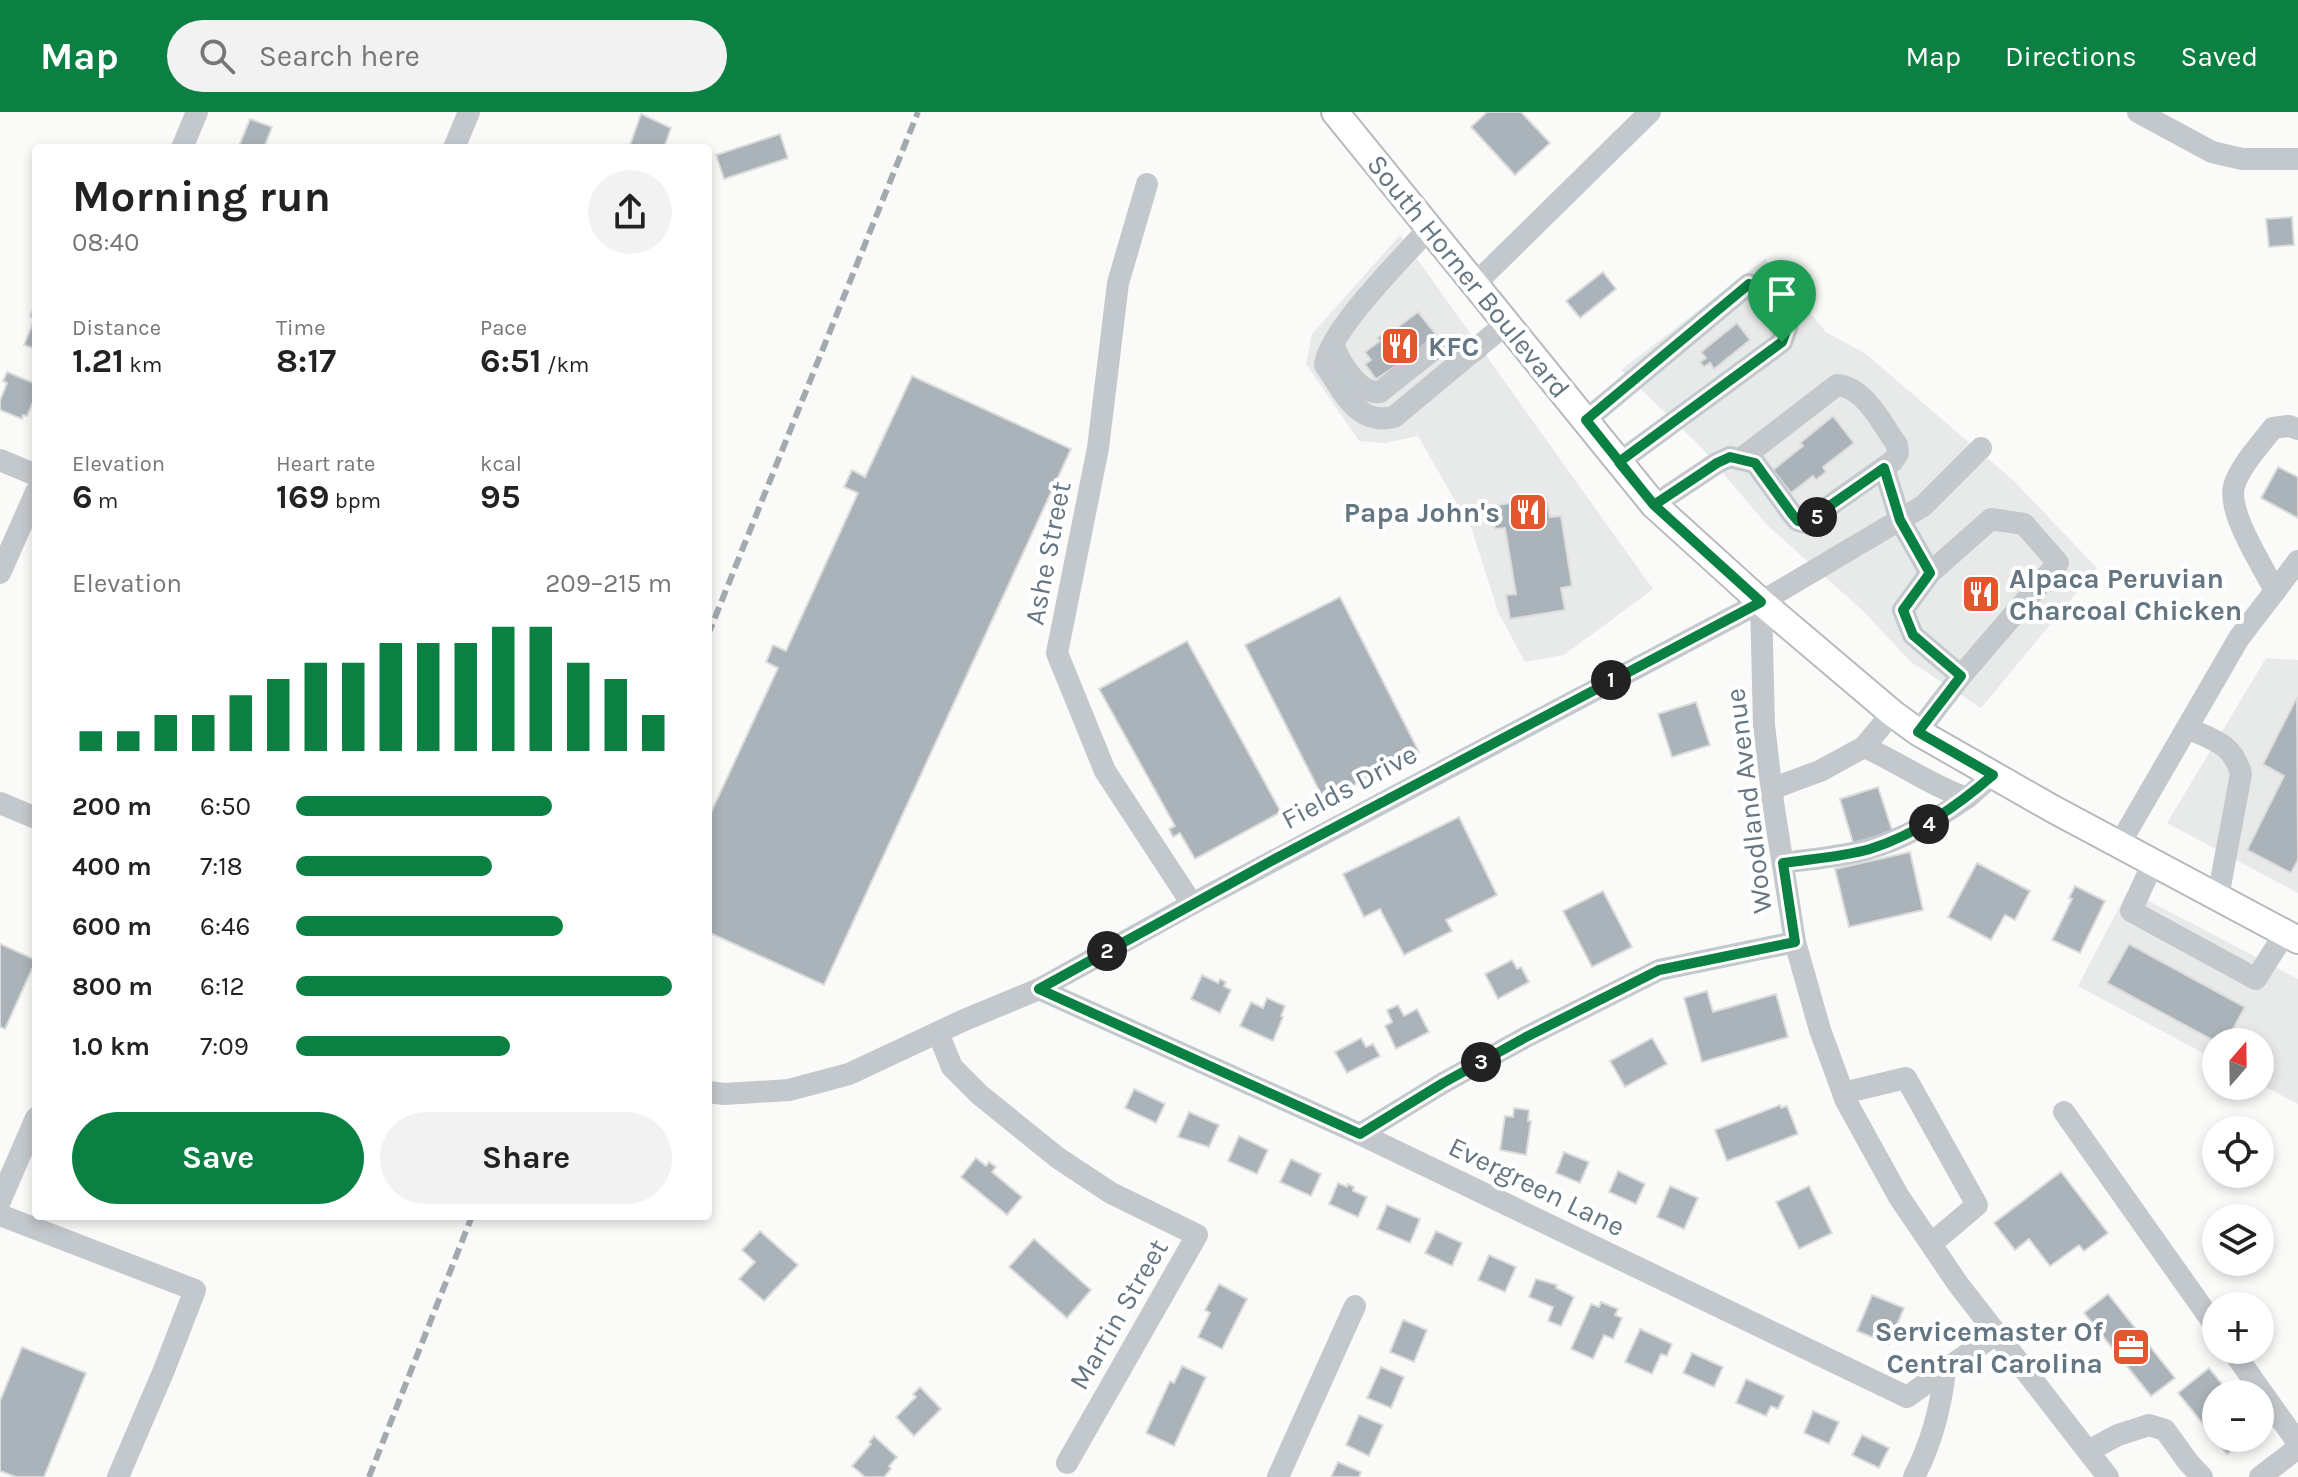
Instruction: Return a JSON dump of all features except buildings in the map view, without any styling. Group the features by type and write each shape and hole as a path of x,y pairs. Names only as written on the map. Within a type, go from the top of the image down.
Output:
{"main road":[{"name":"South Horner Boulevard","path":"1335,112 1654,505 1761,602 1918,732 2291,937"}],"street":[{"path":"184,144 197,112"},
{"path":"456,144 469,112"},
{"path":"1475,284 1650,112"},
{"path":"2138,112 2212,152 2242,159 2298,159"},
{"name":"Ashe Street","path":"1147,184 1118,283 1098,448 1057,653 1105,771 1192,904"},
{"path":"1429,228 1345,325 1326,355 1325,365 1359,414 1379,421 1394,417 1507,323"},
{"path":"1586,420 1749,284 1787,328 1782,342 1619,462"},
{"path":"1654,505 1717,463 1730,457 1742,458 1755,463 1798,521 1805,523 1884,468 1898,453 1897,445 1859,393 1847,386 1837,385 1742,458"},
{"path":"2275,591 2232,501 2234,484 2273,428 2289,426 2298,429"},
{"name":"Fields Drive","path":"712,1092 789,1090 849,1074 1039,989 1192,904 1761,602 1923,506 1981,448"},
{"path":"0,460 32,473"},
{"path":"1884,468 1900,520 1930,573"},
{"path":"0,573 32,501"},
{"path":"1918,732 1961,676 2058,563 2024,524 1991,519 1930,573 1903,610 1913,635 1961,676"},
{"path":"2119,845 2239,638 2298,561"},
{"name":"Woodland Avenue","path":"1761,602 1764,725 1795,942 1820,1030 1843,1093 1873,1153 1931,1244 2108,1477"},
{"path":"1771,789 1820,771 1864,747 1892,713"},
{"path":"2187,728 2222,744 2236,756 2241,774 2231,841 2218,897"},
{"path":"1864,747 1967,798"},
{"path":"1783,863 1881,845 1927,825 1967,798 1993,775"},
{"path":"0,803 32,816"},
{"path":"2153,863 2131,911 2256,979 2291,937"},
{"path":"1360,1134 1498,1052 1659,970 1795,942"},
{"name":"Evergreen Lane","path":"1039,989 1360,1134 1907,1397 1997,1333"},
{"name":"Martin Street","path":"938,1033 952,1067 980,1095 1058,1158 1111,1193 1197,1235 1067,1463"},
{"path":"1843,1093 1906,1078 1977,1205 1931,1244"},
{"path":"2064,1112 2202,1307"},
{"path":"0,1201 32,1127"},
{"path":"0,1215 195,1290 118,1477"},
{"path":"1278,1477 1355,1306"},
{"path":"2242,1364 2298,1446 2260,1477"},
{"path":"1914,1477 1927,1452 1942,1403 1945,1370"},
{"path":"2088,1451 2118,1435 2149,1425 2165,1430 2202,1477"}],"shaded area":[{"path":"1400,235 1653,589 1564,655 1525,662 1498,612 1472,530 1418,436 1385,443 1359,441 1306,364 1312,334"},
{"path":"1765,259 1826,332 1866,354 2013,480 2097,568 1981,708 1911,662 1862,610 1766,524 1700,446 1621,370"},
{"path":"2266,658 2298,660 2298,893 2167,823"},
{"path":"2128,890 2298,979 2298,1104 2274,1091 2274,1028 2202,1028 2202,1052 2078,986"}],"railway":[{"path":"712,625 918,112"},
{"path":"369,1477 470,1220"}],"place":[{"name":"KFC","path":"1400,346"},
{"name":"Papa John's","path":"1528,512"},
{"name":"Alpaca Peruvian Charcoal Chicken","path":"1981,594"},
{"name":"Servicemaster Of Central Carolina","path":"2131,1347"}],"route":[{"path":"1782,342 1619,462 1654,505 1761,602 1273,860 1039,989 1360,1134 1526,1037 1659,970 1795,942 1783,863 1867,850 1927,825 1967,798 1993,775 1918,732 1961,676 1913,635 1903,610 1930,573 1900,520 1884,468 1805,523 1792,514 1755,463 1742,458 1730,457 1717,463 1654,505 1619,462 1586,420 1749,284 1787,328 1782,342"}]}
